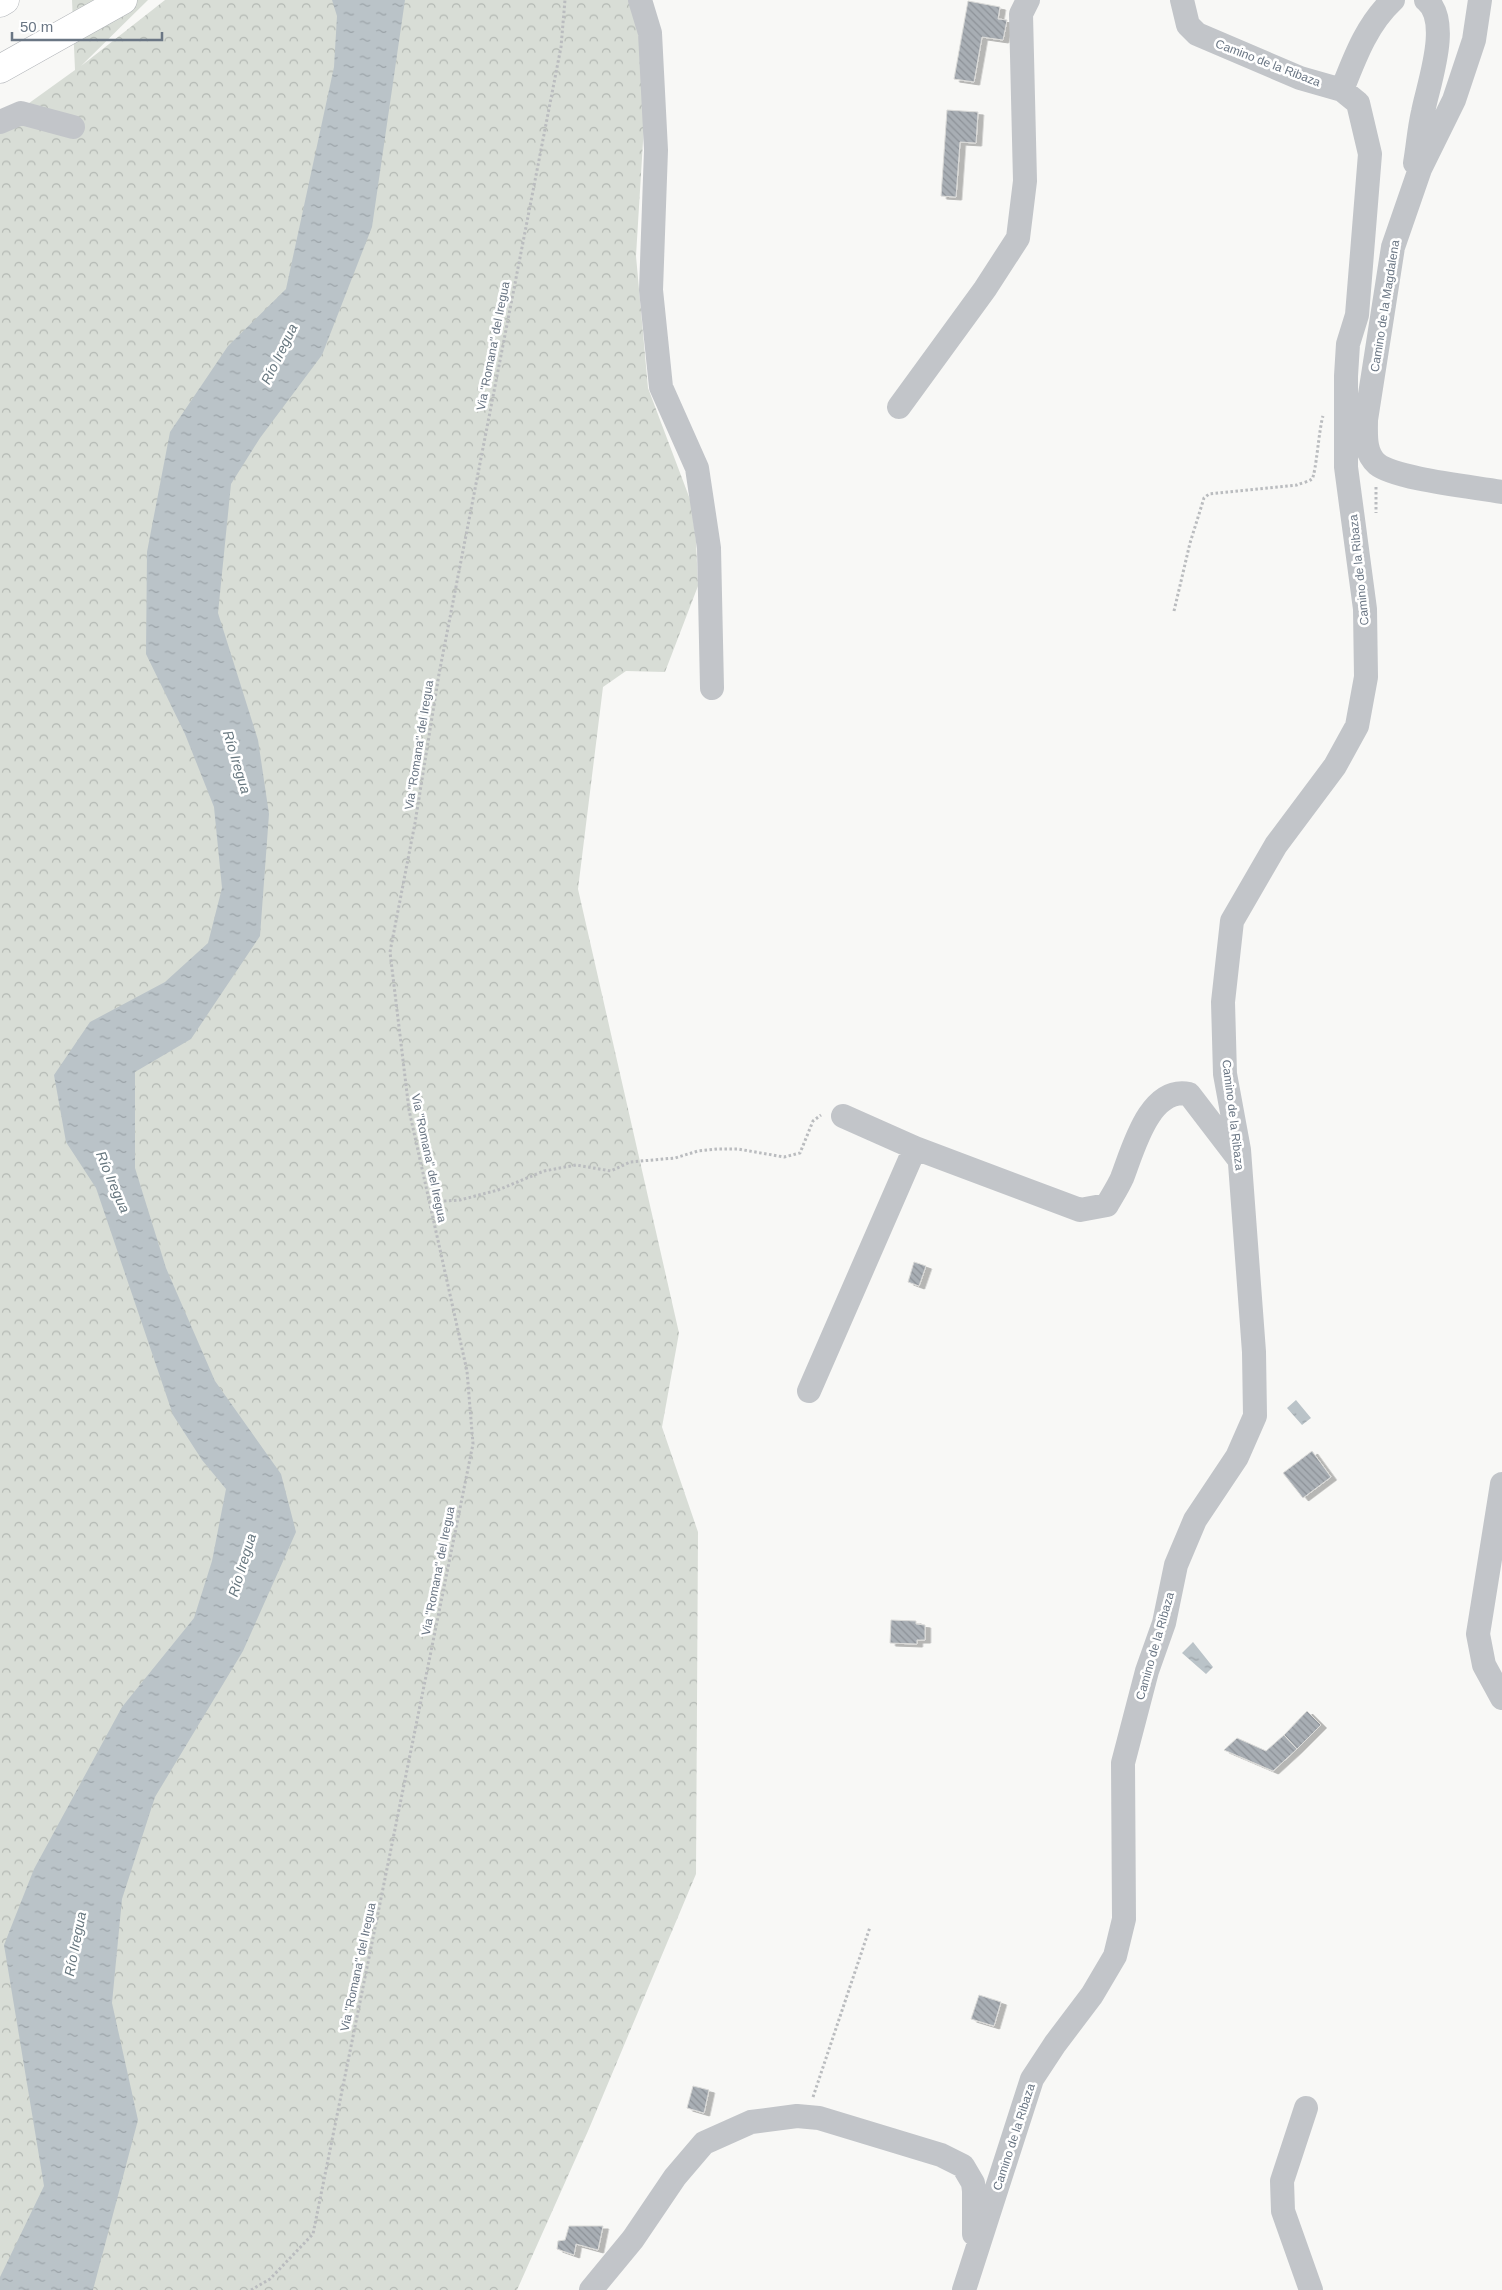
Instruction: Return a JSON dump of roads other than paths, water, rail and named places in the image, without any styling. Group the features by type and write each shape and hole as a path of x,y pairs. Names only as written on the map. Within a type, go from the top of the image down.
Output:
{"highway":[{"path":"0,3 5,0"},
{"path":"0,69 66,30 124,0"}],"street":[{"path":"640,0 650,33 656,150 651,290 661,387 698,468 709,548 712,688"},
{"path":"899,407 985,289 1018,238 1025,181 1021,14 1028,0"},
{"name":"Camino de la Ribaza","path":"968,2282 1032,2079 1055,2044 1092,1995 1115,1956 1124,1919 1122,1763 1147,1671 1164,1623 1176,1565 1195,1520 1238,1457 1255,1416 1254,1352 1240,1160 1225,1074 1223,1002 1232,921 1276,845 1335,766 1357,726 1366,677 1365,609 1346,467 1348,344 1357,316 1370,154 1358,103 1342,90 1300,78 1197,34 1188,25 1182,0"},
{"path":"1342,90 1360,45 1379,13 1393,0"},
{"path":"1406,207 1438,39 1434,10 1426,0"},
{"name":"Camino de la Magdalena","path":"1480,0 1474,40 1454,100 1420,168 1393,247 1366,420 1365,443 1376,463 1393,473 1502,492"},
{"path":"0,122 21,113 74,127"},
{"path":"843,1116 915,1148 1080,1210 1107,1205 1121,1180 1141,1126 1165,1098 1180,1092 1189,1094 1240,1160"},
{"path":"809,1391 915,1148"},
{"path":"1502,1484 1478,1634 1484,1665 1502,1698"},
{"path":"1306,2108 1282,2181 1283,2211 1311,2290"},
{"path":"591,2290 633,2239 675,2177 704,2143 751,2122 797,2116 819,2118 941,2155 963,2166 973,2183 976,2207 968,2282"}],"water":[{"name":"Río Iregua","path":"332,0 405,0 372,227 322,355 260,438 231,484 218,613 258,740 269,814 260,936 191,1039 135,1072 135,1168 166,1268 215,1381 281,1474 296,1532 243,1651 155,1797 122,1899 112,2003 138,2120 93,2290 0,2290 0,2277 44,2186 4,1945 34,1869 122,1707 194,1618 212,1561 226,1489 202,1460 173,1415 96,1188 66,1142 54,1075 90,1022 165,982 208,943 222,888 214,807 185,734 146,654 147,552 170,432 228,346 286,289 334,67 337,16"},
{"path":"1296,1400 1311,1418 1302,1425 1287,1408"},
{"path":"1193,1642 1213,1667 1206,1674 1182,1653"}]}
